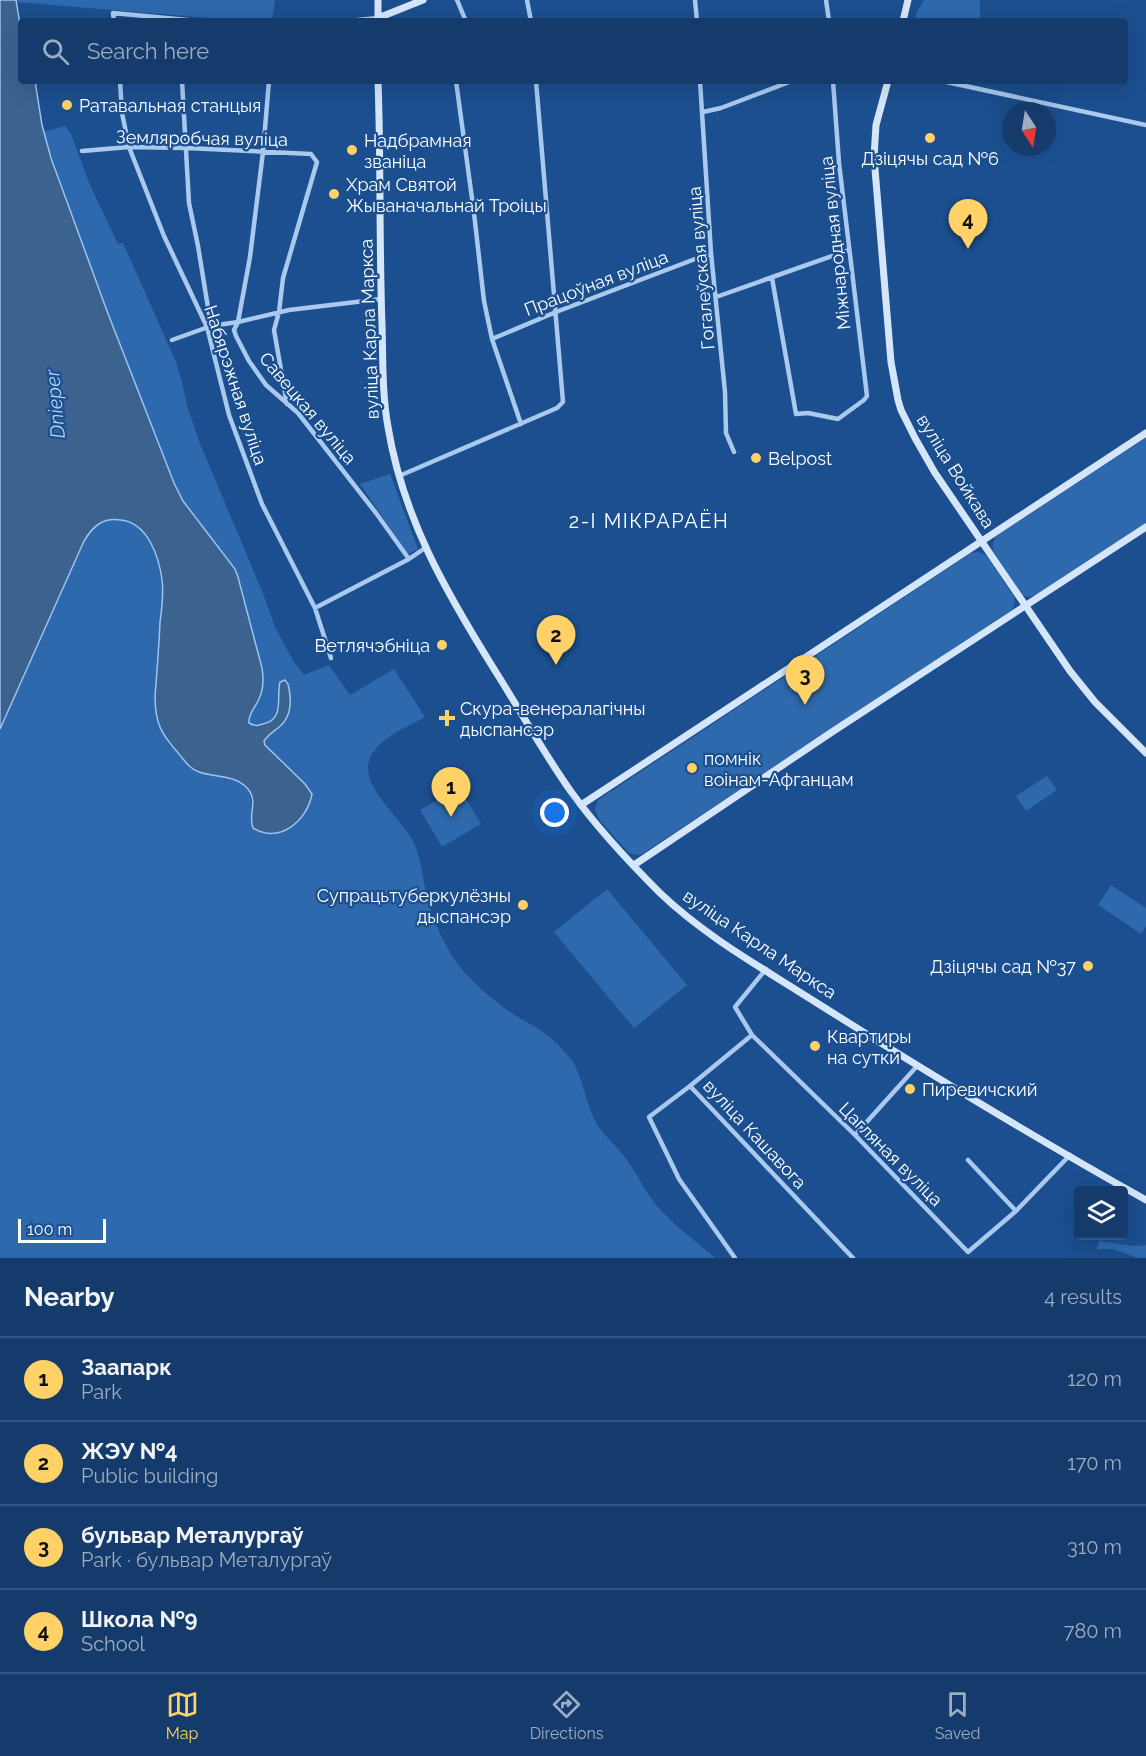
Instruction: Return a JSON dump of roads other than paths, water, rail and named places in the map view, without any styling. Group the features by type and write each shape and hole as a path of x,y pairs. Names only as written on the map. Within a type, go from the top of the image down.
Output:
{"main road":[{"path":"378,0 378,18"},
{"path":"382,18 423,0"},
{"path":"904,18 908,0"},
{"name":"вуліца Карла Маркса","path":"378,84 384,394 388,429 399,476 425,548 458,612 559,774 581,805 634,865 679,910 730,947 918,1065 1146,1200"},
{"name":"вуліца Войкава","path":"887,84 876,125 874,157 893,377 898,400 915,438 935,473 1083,689 1146,753"},
{"path":"581,805 1146,433"},
{"path":"634,865 832,732 1146,527"}],"street":[{"path":"457,0 465,18"},
{"path":"527,0 530,18"},
{"path":"695,0 697,18"},
{"path":"826,0 829,18"},
{"path":"114,18 113,13 160,18"},
{"name":"Набярэжная вуліца","path":"120,84 122,112 129,147 164,236 209,326 229,415 245,462 262,504 315,608 331,658"},
{"path":"182,84 189,203 198,246 209,326"},
{"name":"Савецкая вуліца","path":"269,84 250,257 234,330 249,362 266,385 298,413 409,559"},
{"path":"456,84 484,301 492,339 521,424"},
{"path":"399,476 557,408 563,402 536,84"},
{"name":"Гогалеўская вуліца","path":"700,84 711,253 725,392 726,433 734,452"},
{"path":"703,112 721,108 784,84"},
{"name":"Міжнародная вуліца","path":"772,278 796,414 808,413 838,419 867,396 839,163 833,84"},
{"path":"956,84 1146,125"},
{"name":"Земляробчая вуліца","path":"82,151 129,147 311,154 317,162 283,278 279,312"},
{"path":"716,297 849,250"},
{"name":"Працоўная вуліца","path":"492,339 711,253"},
{"path":"172,340 209,326 289,310 381,299"},
{"path":"279,312 274,330 287,404"},
{"path":"315,608 409,559 425,548"},
{"name":"Цагляная вуліца","path":"766,969 735,1007 752,1035 855,1135 968,1252"},
{"name":"вуліца Кашавога","path":"752,1035 690,1086 853,1258"},
{"path":"855,1135 918,1065"},
{"path":"690,1086 649,1118 679,1179 735,1258"},
{"path":"961,1258 1016,1211 1070,1155"},
{"path":"968,1160 1016,1211"}],"water":[{"name":"Dnieper","path":"0,0 16,0 19,18 18,84 35,84 42,125 51,158 174,483 183,501 235,569 238,577 263,677 261,693 249,723 259,725 274,718 278,707 280,682 285,680 290,696 286,719 264,741 265,745 305,784 312,794 304,813 291,827 273,833 253,828 252,796 245,786 234,779 193,769 163,734 156,714 155,696 162,580 155,552 145,534 130,522 121,520 104,521 91,531 84,541 0,729"}],"place":[{"name":"Ратавальная станцыя","path":"67,105"},
{"name":"Дзіцячы сад №6","path":"930,138"},
{"name":"Надбрамная званіца","path":"352,150"},
{"name":"Храм Святой Жываначальнай Троіцы","path":"334,194"},
{"name":"Школа №9","path":"968,249"},
{"name":"Belpost","path":"756,458"},
{"name":"Ветлячэбніца","path":"442,645"},
{"name":"ЖЭУ №4","path":"556,665"},
{"name":"бульвар Металургаў","path":"805,705"},
{"name":"Скура-венералагічны дыспансэр","path":"447,718"},
{"name":"помнік воінам-Афганцам","path":"692,768"},
{"name":"Заапарк","path":"451,817"},
{"name":"Супрацьтуберкулёзны дыспансэр","path":"523,905"},
{"name":"Дзіцячы сад №37","path":"1088,966"},
{"name":"Квартиры на сутки","path":"815,1046"},
{"name":"Пиревичский","path":"910,1089"}],"district":[{"name":"2-І МІКРАРАЁН","path":"649,521"}]}
